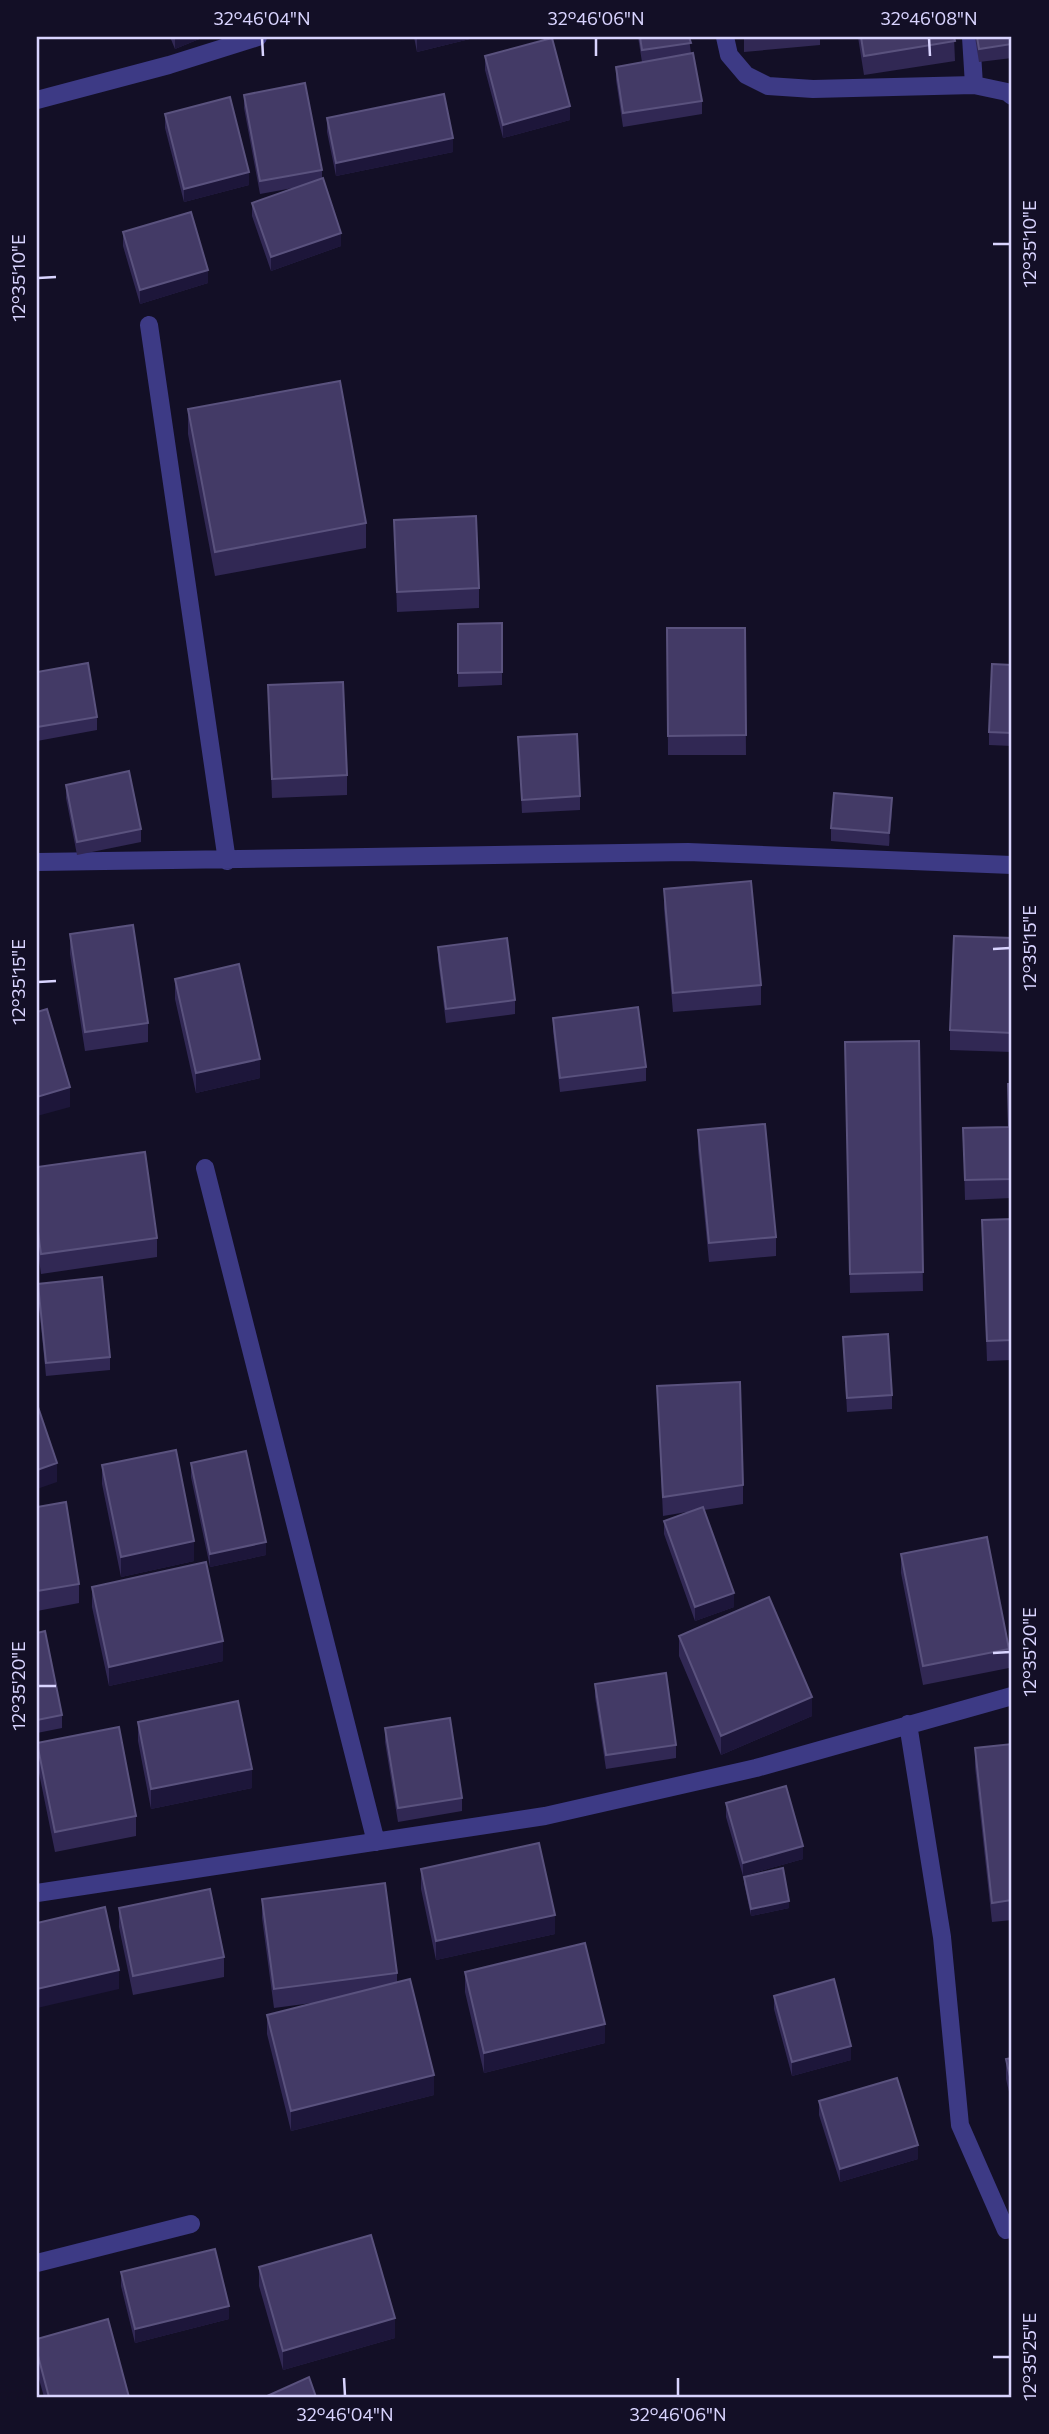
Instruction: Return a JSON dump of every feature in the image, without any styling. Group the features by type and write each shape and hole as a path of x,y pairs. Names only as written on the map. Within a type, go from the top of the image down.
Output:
{"street":[{"path":"37,100 169,65 258,37"},
{"path":"724,37 729,55 746,75 768,86 813,89 974,85 1007,92 1012,96"},
{"path":"971,37 974,85"},
{"path":"149,325 227,861"},
{"path":"37,862 688,852 1012,865"},
{"path":"205,1168 376,1842"},
{"path":"37,1893 545,1816 756,1768 1012,1696"},
{"path":"908,1724 942,1937 960,2125 1006,2230"},
{"path":"37,2263 191,2224"}],"building":[{"path":"640,37 689,37 691,43 642,50"},
{"path":"861,37 954,37 955,41 864,56"},
{"path":"977,37 1012,37 1012,44 979,49"},
{"path":"552,38 570,106 503,125 485,56"},
{"path":"693,53 702,101 623,113 616,67"},
{"path":"305,83 322,170 260,181 244,95"},
{"path":"444,94 453,138 336,163 327,118"},
{"path":"230,97 249,172 184,189 165,114"},
{"path":"323,178 341,233 271,257 252,203"},
{"path":"191,212 208,270 140,290 123,232"},
{"path":"340,381 366,523 215,552 188,409"},
{"path":"476,516 479,588 397,592 394,520"},
{"path":"502,623 502,672 458,673 458,624"},
{"path":"667,628 745,628 746,735 668,736"},
{"path":"88,663 97,717 37,727 37,672"},
{"path":"992,664 1012,665 1012,733 989,732"},
{"path":"343,682 347,775 272,779 268,685"},
{"path":"577,734 580,796 522,800 518,737"},
{"path":"129,771 141,829 77,842 66,785"},
{"path":"834,793 892,798 889,833 831,828"},
{"path":"751,881 761,985 673,993 664,889"},
{"path":"133,925 148,1023 85,1032 70,934"},
{"path":"954,936 1012,938 1012,1033 950,1030"},
{"path":"507,938 515,1000 446,1009 438,947"},
{"path":"239,964 260,1059 196,1073 175,979"},
{"path":"638,1007 646,1067 560,1078 553,1018"},
{"path":"47,1009 70,1087 37,1097 37,1012"},
{"path":"919,1041 923,1272 850,1274 845,1042"},
{"path":"1008,1084 1012,1084 1012,1179 965,1180 963,1128 1009,1127"},
{"path":"765,1124 776,1237 709,1243 698,1130"},
{"path":"145,1152 157,1238 41,1254 37,1224 37,1167"},
{"path":"1012,1219 1012,1340 987,1341 982,1220"},
{"path":"102,1277 110,1357 46,1363 38,1284"},
{"path":"888,1334 892,1395 847,1398 843,1337"},
{"path":"740,1382 743,1485 663,1497 657,1386"},
{"path":"37,1404 57,1463 37,1470"},
{"path":"176,1450 194,1541 121,1557 102,1465"},
{"path":"246,1451 266,1542 210,1554 191,1463"},
{"path":"66,1502 79,1584 37,1591 37,1507"},
{"path":"703,1507 734,1593 695,1607 664,1521"},
{"path":"987,1537 1009,1649 923,1666 901,1554"},
{"path":"206,1562 223,1641 109,1667 92,1587"},
{"path":"769,1597 812,1697 721,1736 679,1636"},
{"path":"45,1631 62,1715 37,1720 37,1633"},
{"path":"666,1673 676,1745 606,1755 595,1684"},
{"path":"238,1701 252,1769 151,1789 138,1722"},
{"path":"450,1718 462,1798 398,1808 385,1728"},
{"path":"119,1727 136,1816 55,1832 37,1743"},
{"path":"1012,1744 1012,1900 992,1903 975,1748"},
{"path":"786,1786 803,1846 743,1863 726,1803"},
{"path":"539,1843 555,1915 436,1941 421,1869"},
{"path":"783,1868 789,1901 751,1909 744,1877"},
{"path":"385,1883 397,1973 274,1989 262,1899"},
{"path":"210,1889 224,1957 133,1976 119,1908"},
{"path":"105,1907 119,1970 37,1989 37,1923"},
{"path":"585,1943 605,2024 484,2053 465,1972"},
{"path":"410,1979 434,2075 291,2111 267,2015"},
{"path":"834,1979 851,2046 792,2062 774,1996"},
{"path":"1012,2058 1012,2086 1006,2059"},
{"path":"897,2078 918,2145 840,2169 819,2101"},
{"path":"371,2235 395,2318 283,2351 259,2267"},
{"path":"215,2249 229,2306 135,2329 121,2272"},
{"path":"108,2319 129,2397 49,2397 37,2352 37,2339"},
{"path":"309,2377 316,2397 265,2397"}]}
